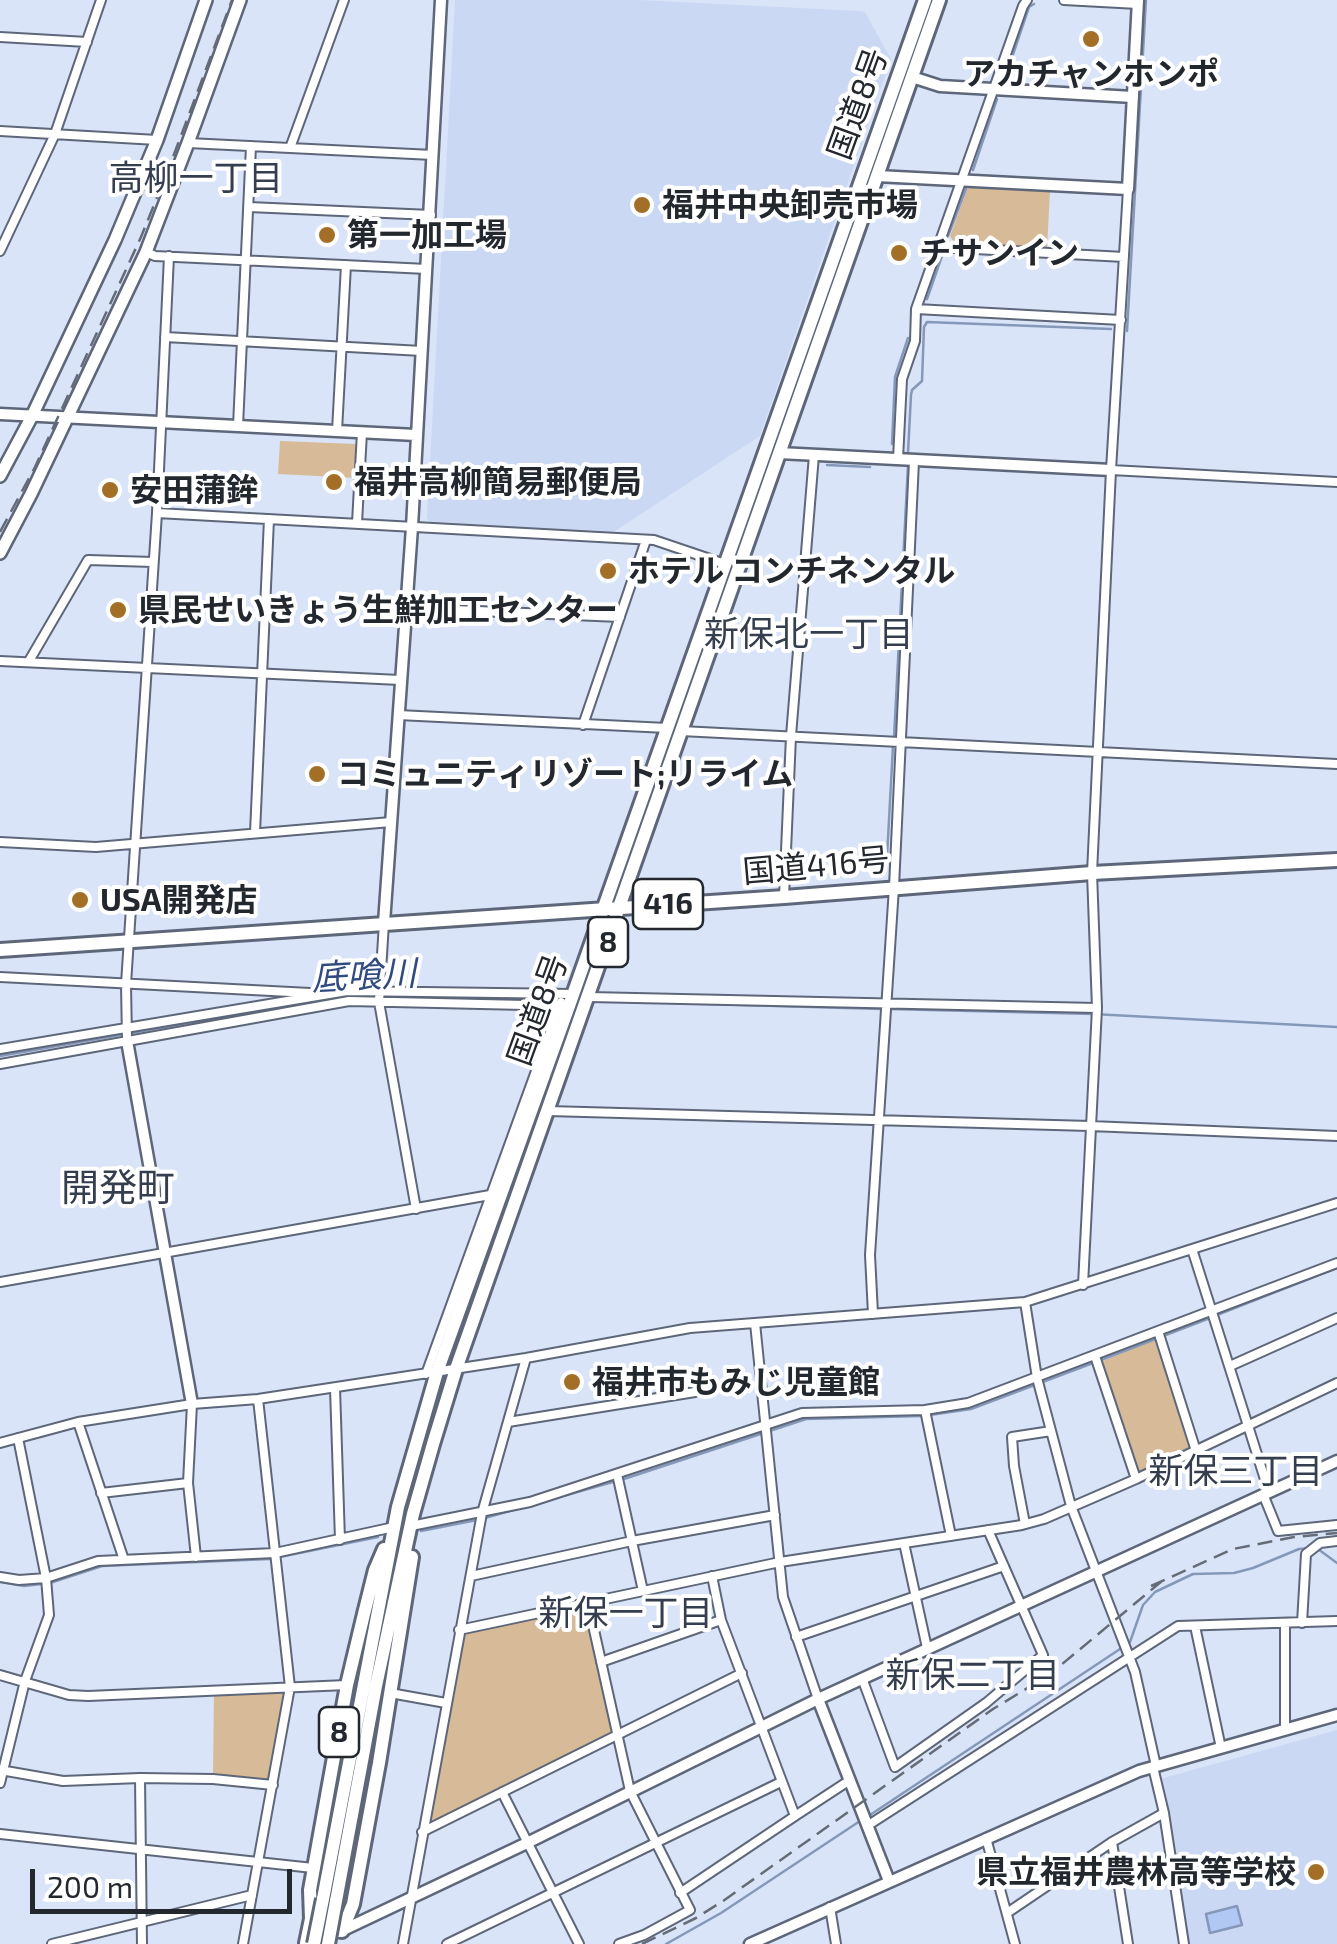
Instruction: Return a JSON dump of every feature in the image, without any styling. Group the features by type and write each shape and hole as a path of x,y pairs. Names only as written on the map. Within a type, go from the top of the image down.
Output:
{"highway":[{"name":"国道8号","path":"307,1944 330,1900 412,1522 456,1369 620,908 726,564 924,0"},
{"name":"国道8号","path":"328,1944 330,1900 394,1526 431,1373 566,1000 779,453 938,0"},
{"name":"国道416号","path":"0,950 1092,873 1337,860"},
{"name":"8","path":"340,1938 352,1904 390,1692 412,1560 412,1522"},
{"name":"8","path":"307,1944 310,1890 337,1768 348,1685 375,1570 394,1526"}],"main road":[{"path":"0,476 32,416 158,140 206,0"},
{"path":"0,553 32,494 146,252 240,0"}],"street":[{"path":"0,251 55,134 101,0"},
{"path":"290,148 344,0"},
{"path":"416,1209 379,990 412,526 442,0"},
{"path":"898,459 902,379 914,341 916,309 1028,0"},
{"path":"1064,0 1138,2 1092,873 1098,1008 1083,1285"},
{"path":"0,37 86,42"},
{"path":"912,77 940,86 1133,97"},
{"path":"0,131 158,140"},
{"path":"188,143 433,155"},
{"path":"238,426 252,146"},
{"path":"877,176 1128,190"},
{"path":"249,207 430,214"},
{"path":"0,222 13,223"},
{"path":"938,247 1124,256"},
{"path":"146,252 155,256 427,269"},
{"path":"169,256 126,1035 192,1404 188,1483 196,1557"},
{"path":"337,431 346,265"},
{"path":"916,309 1120,320"},
{"path":"166,338 422,351"},
{"path":"0,414 416,435"},
{"path":"357,523 362,432"},
{"path":"779,453 1337,482"},
{"path":"784,896 791,736 814,455"},
{"path":"873,1314 870,1255 894,887 914,460"},
{"path":"157,513 654,540 726,564"},
{"path":"255,833 269,519"},
{"path":"583,724 646,540"},
{"path":"29,661 88,560 154,562"},
{"path":"406,608 620,617"},
{"path":"0,660 400,680"},
{"path":"398,715 1337,764"},
{"path":"0,842 96,847 391,822"},
{"path":"0,977 325,994 379,990 566,1000"},
{"path":"0,1064 325,994"},
{"path":"589,997 1098,1008"},
{"path":"0,1049 126,1035 348,1001 566,1000"},
{"path":"431,1373 490,1195 566,1000"},
{"path":"548,1111 1337,1136"},
{"path":"0,1282 490,1195"},
{"path":"0,1443 78,1422 192,1404 258,1400 690,1328 1025,1302 1337,1203"},
{"path":"1192,1249 1278,1531 1337,1525"},
{"path":"412,1522 530,1502 802,1413 925,1410 968,1403 1337,1262"},
{"path":"1025,1302 1036,1378 1071,1506 1135,1672 1164,1813 1184,1944"},
{"path":"1230,1366 1337,1318"},
{"path":"755,1323 785,1608 889,1881"},
{"path":"1158,1332 1196,1451"},
{"path":"1096,1356 1136,1479"},
{"path":"403,1944 482,1513 526,1358"},
{"path":"459,1630 780,1562 1025,1524 1136,1479 1337,1383"},
{"path":"335,1388 340,1540"},
{"path":"508,1422 695,1392"},
{"path":"243,1944 290,1688 258,1400"},
{"path":"925,1410 951,1536"},
{"path":"78,1422 124,1560"},
{"path":"1025,1524 1012,1437 1051,1431"},
{"path":"0,1783 24,1681 49,1615 46,1578 18,1438"},
{"path":"307,1944 340,1938 818,1698 1337,1461"},
{"path":"618,1474 643,1591"},
{"path":"102,1492 188,1483"},
{"path":"471,1576 775,1515"},
{"path":"0,1576 19,1580 46,1578 98,1561 275,1553 394,1526"},
{"path":"862,1678 895,1767 986,1703 1043,1655 988,1530"},
{"path":"1302,1623 1306,1554 1320,1542 1337,1541"},
{"path":"904,1542 927,1648"},
{"path":"796,1636 1004,1566"},
{"path":"712,1576 721,1620 795,1816"},
{"path":"588,1603 630,1792 690,1910 619,1944"},
{"path":"601,1662 721,1620"},
{"path":"868,1826 1178,1626 1337,1621"},
{"path":"1285,1623 1285,1730"},
{"path":"1195,1626 1221,1748"},
{"path":"422,1832 742,1673"},
{"path":"0,1674 88,1696 348,1685"},
{"path":"390,1692 446,1703"},
{"path":"752,1944 1154,1766 1337,1715"},
{"path":"1,1770 62,1781 214,1779 272,1785"},
{"path":"140,1778 142,1944"},
{"path":"680,1893 850,1780"},
{"path":"447,1944 781,1782"},
{"path":"502,1792 579,1944"},
{"path":"1007,1913 1112,1842 1164,1813"},
{"path":"0,1834 314,1868"},
{"path":"986,1838 1015,1944"},
{"path":"1112,1842 1128,1944"},
{"path":"52,1944 252,1895"},
{"path":"830,1907 836,1944"}],"shaded area":[{"name":"福井中央卸売市場","path":"455,0 639,0 859,11 865,12 891,59 760,436 612,533 430,523 427,518"},
{"path":"968,187 1050,191 1047,248 955,244 950,236"},
{"path":"280,441 356,444 357,478 278,474"},
{"path":"1157,1339 1196,1451 1138,1478 1098,1363"},
{"path":"588,1603 617,1735 422,1832 459,1630"},
{"path":"287,1688 273,1785 213,1779 214,1690"},
{"path":"1337,1730 1337,1944 1188,1944 1160,1779"},
{"path":"1237,1906 1242,1925 1210,1933 1206,1914"}],"waterway":[{"path":"1127,331 1146,0"},
{"path":"1005,78 1029,7 1034,4"},
{"path":"973,170 997,99"},
{"path":"948,236 966,189"},
{"path":"927,299 942,256"},
{"path":"908,453 911,395 922,381 927,322 1111,329"},
{"path":"892,444 895,377 908,338"},
{"path":"827,465 870,467"},
{"path":"894,738 908,465"},
{"path":"887,857 893,746"},
{"name":"底喰川","path":"0,1056 348,995 376,996"},
{"name":"底喰川","path":"384,996 561,1000"},
{"path":"639,1002 881,1009"},
{"path":"889,1009 1093,1014 1337,1027"},
{"path":"1217,1315 1337,1268"},
{"path":"1101,1360 1210,1318"},
{"path":"930,1415 971,1409 1093,1363"},
{"path":"485,1518 627,1478 806,1419 922,1416"},
{"path":"421,1531 477,1520"},
{"path":"50,1583 102,1566 270,1559 378,1537"},
{"path":"1130,1642 1143,1605 1155,1592 1193,1574 1234,1573 1311,1548"},
{"path":"1318,1549 1337,1563"},
{"path":"0,1582 42,1584"},
{"path":"867,1817 1120,1649"},
{"path":"666,1944 721,1913 860,1821"}],"railway":[{"path":"0,532 35,467 141,237 232,0"},
{"path":"1151,1586 1233,1549 1337,1533"},
{"path":"642,1944 723,1901 993,1709 1049,1675 1162,1581"}],"place":[{"name":"アカチャンホンポ","path":"1091,39"},
{"name":"福井中央卸売市場","path":"642,205"},
{"name":"第一加工場","path":"327,235"},
{"name":"チサンイン","path":"899,253"},
{"name":"福井高柳簡易郵便局","path":"334,482"},
{"name":"安田蒲鉾","path":"110,490"},
{"name":"ホテル コンチネンタル","path":"608,571"},
{"name":"県民せいきょう生鮮加工センター","path":"118,610"},
{"name":"コミュニティリゾート;リライム","path":"317,774"},
{"name":"USA開発店","path":"80,900"},
{"name":"福井市もみじ児童館","path":"572,1382"},
{"name":"県立福井農林高等学校","path":"1316,1872"}],"district":[{"name":"高柳一丁目","path":"196,178"},
{"name":"新保北一丁目","path":"809,634"},
{"name":"開発町","path":"118,1188"},
{"name":"新保三丁目","path":"1236,1471"},
{"name":"新保一丁目","path":"626,1613"},
{"name":"新保二丁目","path":"973,1675"}]}
